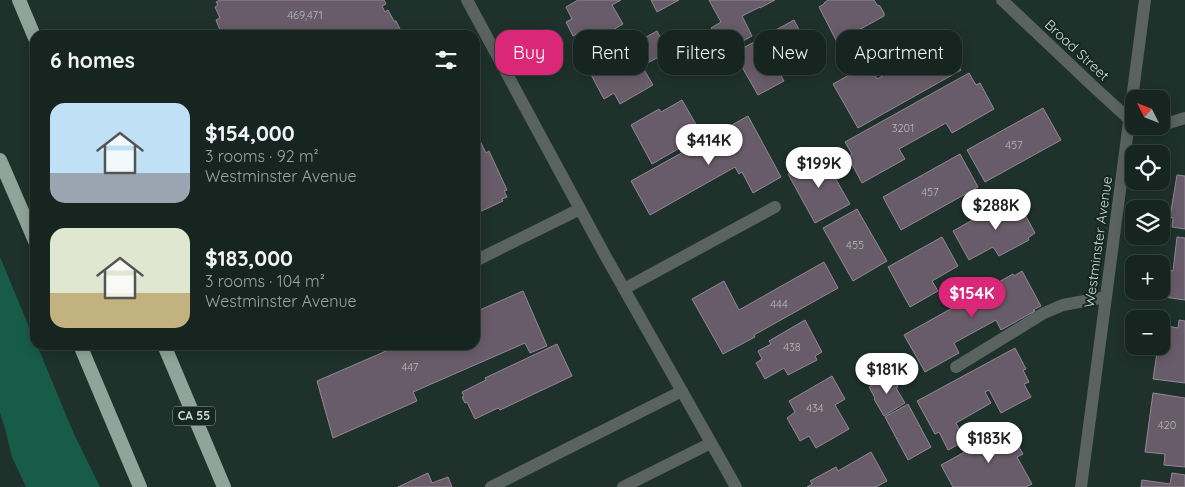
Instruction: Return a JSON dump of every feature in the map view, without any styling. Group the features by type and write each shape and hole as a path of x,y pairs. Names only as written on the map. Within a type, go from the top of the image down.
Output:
{"highway":[{"path":"19,0 32,30"},
{"path":"0,160 30,229"},
{"path":"82,350 140,487"},
{"name":"CA 55","path":"166,350 224,487"}],"street":[{"path":"467,0 624,289 736,487"},
{"name":"Broad Street","path":"1002,0 1095,88 1125,113"},
{"name":"Westminster Avenue","path":"1135,90 1144,0"},
{"path":"1170,123 1185,118"},
{"name":"Westminster Avenue","path":"1081,487 1130,135"},
{"path":"624,289 774,207"},
{"path":"480,259 580,209"},
{"path":"956,367 1044,313 1063,305 1106,297"},
{"path":"491,487 682,391"},
{"path":"622,487 711,443"}],"green space":[{"path":"0,257 30,329 30,350 39,350 74,434 100,487 26,487 12,457 0,413"}],"building":[{"path":"220,0 384,0 386,4 382,6 385,12 388,10 400,30 220,30 216,20 220,18 215,7 218,5 216,2"},
{"path":"578,0 621,0 612,5 623,24 613,30 573,30 573,36 566,22 572,19 566,7"},
{"path":"651,0 679,0 657,12"},
{"path":"709,0 775,0 742,16 752,36 744,41 744,30 712,30 711,28 721,22"},
{"path":"828,0 874,0 880,6 884,16 859,30 836,30 836,40 819,7"},
{"path":"794,20 799,30 776,30"},
{"path":"657,31 658,33 658,57 648,63 648,36"},
{"path":"754,42 754,75 781,75 784,81 758,95 744,70 744,48"},
{"path":"969,73 976,85 980,83 994,109 952,133 946,123 899,149 905,159 862,183 848,157 852,154 845,142"},
{"path":"591,75 647,75 653,85 620,104 614,93 604,99"},
{"path":"849,75 875,75 877,79 884,75 952,75 858,128 833,84"},
{"path":"682,100 702,135 652,164 631,125 659,109 661,112"},
{"path":"1043,108 1061,140 985,182 967,150"},
{"path":"748,116 781,177 753,193 742,172 739,174 735,167 650,215 631,181"},
{"path":"480,141 486,153 489,151 507,190 504,191 507,197 502,199 503,201 480,212"},
{"path":"960,154 978,187 901,230 883,197"},
{"path":"822,155 850,204 815,223 788,174"},
{"path":"1177,175 1185,176 1185,229 1172,227 1173,218 1170,217"},
{"path":"1016,198 1035,233 1028,238 1029,240 999,256 993,247 969,260 953,231 1006,201 1007,203"},
{"path":"857,209 887,261 853,281 823,228"},
{"path":"942,237 958,266 932,281 938,291 910,307 888,267"},
{"path":"1177,237 1185,238 1185,300 1170,298 1170,270 1173,271"},
{"path":"824,262 838,288 723,354 692,299 724,281 739,310"},
{"path":"1022,271 1041,306 1001,330 996,320 954,343 959,353 925,372 904,335 1013,274 1014,276"},
{"path":"523,291 547,346 530,353 525,343 413,392 417,401 333,438 317,381 388,350 480,350 480,310"},
{"path":"805,320 822,352 815,356 817,360 788,375 784,368 765,379 756,363 762,359 758,351 771,344 769,341"},
{"path":"1179,320 1185,321 1185,383 1153,379 1157,355 1170,355 1170,327 1178,328"},
{"path":"557,344 572,376 500,410 498,408 475,419 467,402 465,403 462,397 464,396 462,392 486,380 485,378"},
{"path":"1015,348 1026,369 1023,370 1029,382 1024,384 1031,397 1001,413 989,390 985,392 991,403 956,423 965,441 948,450 939,432 935,434 917,401"},
{"path":"891,374 898,387 896,388 905,403 884,416 869,387"},
{"path":"832,376 845,399 835,405 849,429 816,448 809,436 800,441 787,418 795,412 789,401"},
{"path":"1153,393 1185,398 1185,467 1164,465 1165,454 1145,452"},
{"path":"908,404 931,447 908,460 885,417"},
{"path":"1007,426 1023,454 1017,457 1032,484 1026,487 953,487 941,465"},
{"path":"871,452 887,481 876,487 807,487 812,484 810,481 836,467 838,471"},
{"path":"428,473 432,483 448,477 452,487 398,487"},
{"path":"1172,473 1185,475 1185,487 1141,487 1142,480 1170,484"}]}
